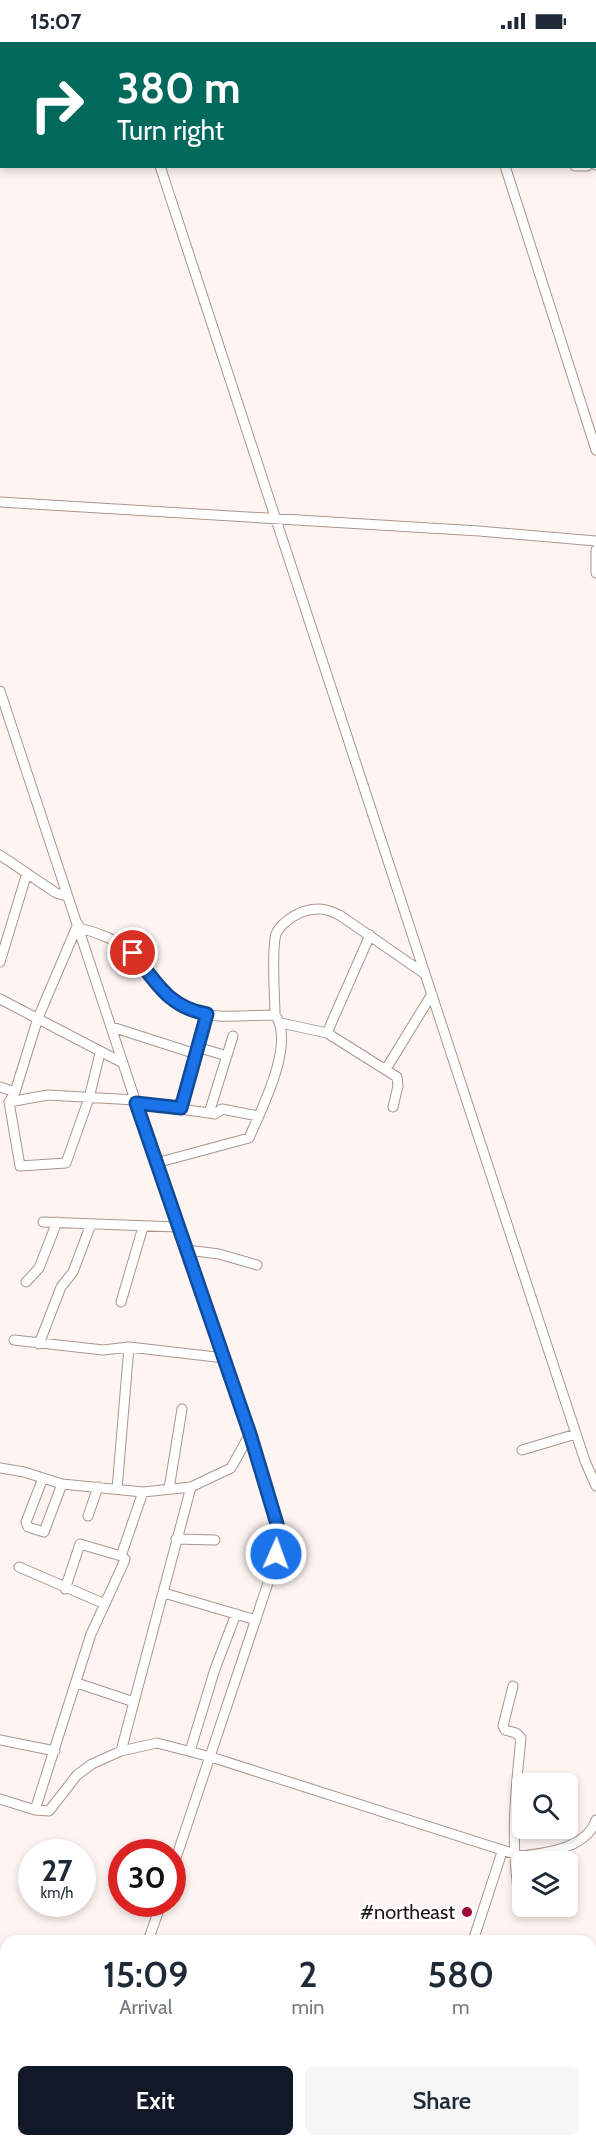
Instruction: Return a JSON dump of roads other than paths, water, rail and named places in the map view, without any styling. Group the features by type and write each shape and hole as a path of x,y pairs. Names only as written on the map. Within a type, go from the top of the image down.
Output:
{"street":[{"path":"161,168 576,1434 596,1486"},
{"path":"506,168 596,450"},
{"path":"0,502 596,542"},
{"path":"596,550 596,573"},
{"path":"0,691 177,1227 225,1358 277,1524 276,1554 183,1839"},
{"path":"0,855 56,893 67,896"},
{"path":"0,962 27,873"},
{"path":"156,1163 249,1138 273,1086 278,1064 275,937 287,921 301,912 318,908 330,909 425,974"},
{"path":"79,926 133,953 175,1003 188,1010 207,1014 278,1019 327,1033 386,1069 398,1080 393,1107"},
{"path":"79,926 38,1018 15,1092 9,1102 17,1162 24,1167 66,1163 89,1098 100,1053"},
{"path":"327,1033 370,935"},
{"path":"386,1069 432,994"},
{"path":"0,999 123,1063"},
{"path":"181,1108 207,1014"},
{"path":"112,1027 227,1056"},
{"path":"209,1113 233,1036"},
{"path":"0,1087 15,1092"},
{"path":"9,1102 48,1095 136,1102 215,1114 222,1108 258,1116"},
{"path":"43,1222 177,1227"},
{"path":"27,1282 39,1268 57,1222"},
{"path":"39,1344 61,1287 73,1272 91,1224"},
{"path":"121,1302 143,1227"},
{"path":"187,1250 219,1254 257,1265"},
{"path":"14,1340 103,1350 129,1347 225,1358"},
{"path":"117,1489 129,1347"},
{"path":"169,1489 182,1409"},
{"path":"0,1468 62,1484 143,1492 191,1487 231,1468 250,1434"},
{"path":"522,1450 576,1434"},
{"path":"43,1478 26,1522 28,1527 44,1532 62,1484"},
{"path":"88,1516 98,1487"},
{"path":"121,1751 191,1487"},
{"path":"121,1556 143,1492"},
{"path":"176,1539 215,1540"},
{"path":"35,1810 91,1634 125,1559 80,1544 65,1588"},
{"path":"19,1567 105,1604"},
{"path":"164,1593 256,1620"},
{"path":"190,1751 215,1669 236,1614"},
{"path":"77,1683 134,1702"},
{"path":"513,1686 503,1726 505,1730 519,1734 520,1738 513,1818 513,1851"},
{"path":"0,1740 55,1751"},
{"path":"0,1799 35,1810 52,1809 77,1775 92,1764 121,1751 157,1743 211,1757 512,1854"},
{"path":"550,1851 582,1841 593,1829 596,1820"},
{"path":"474,1935 502,1852"},
{"path":"150,1935 156,1917"}],"place":[{"name":"#northeast","path":"467,1912"}]}
